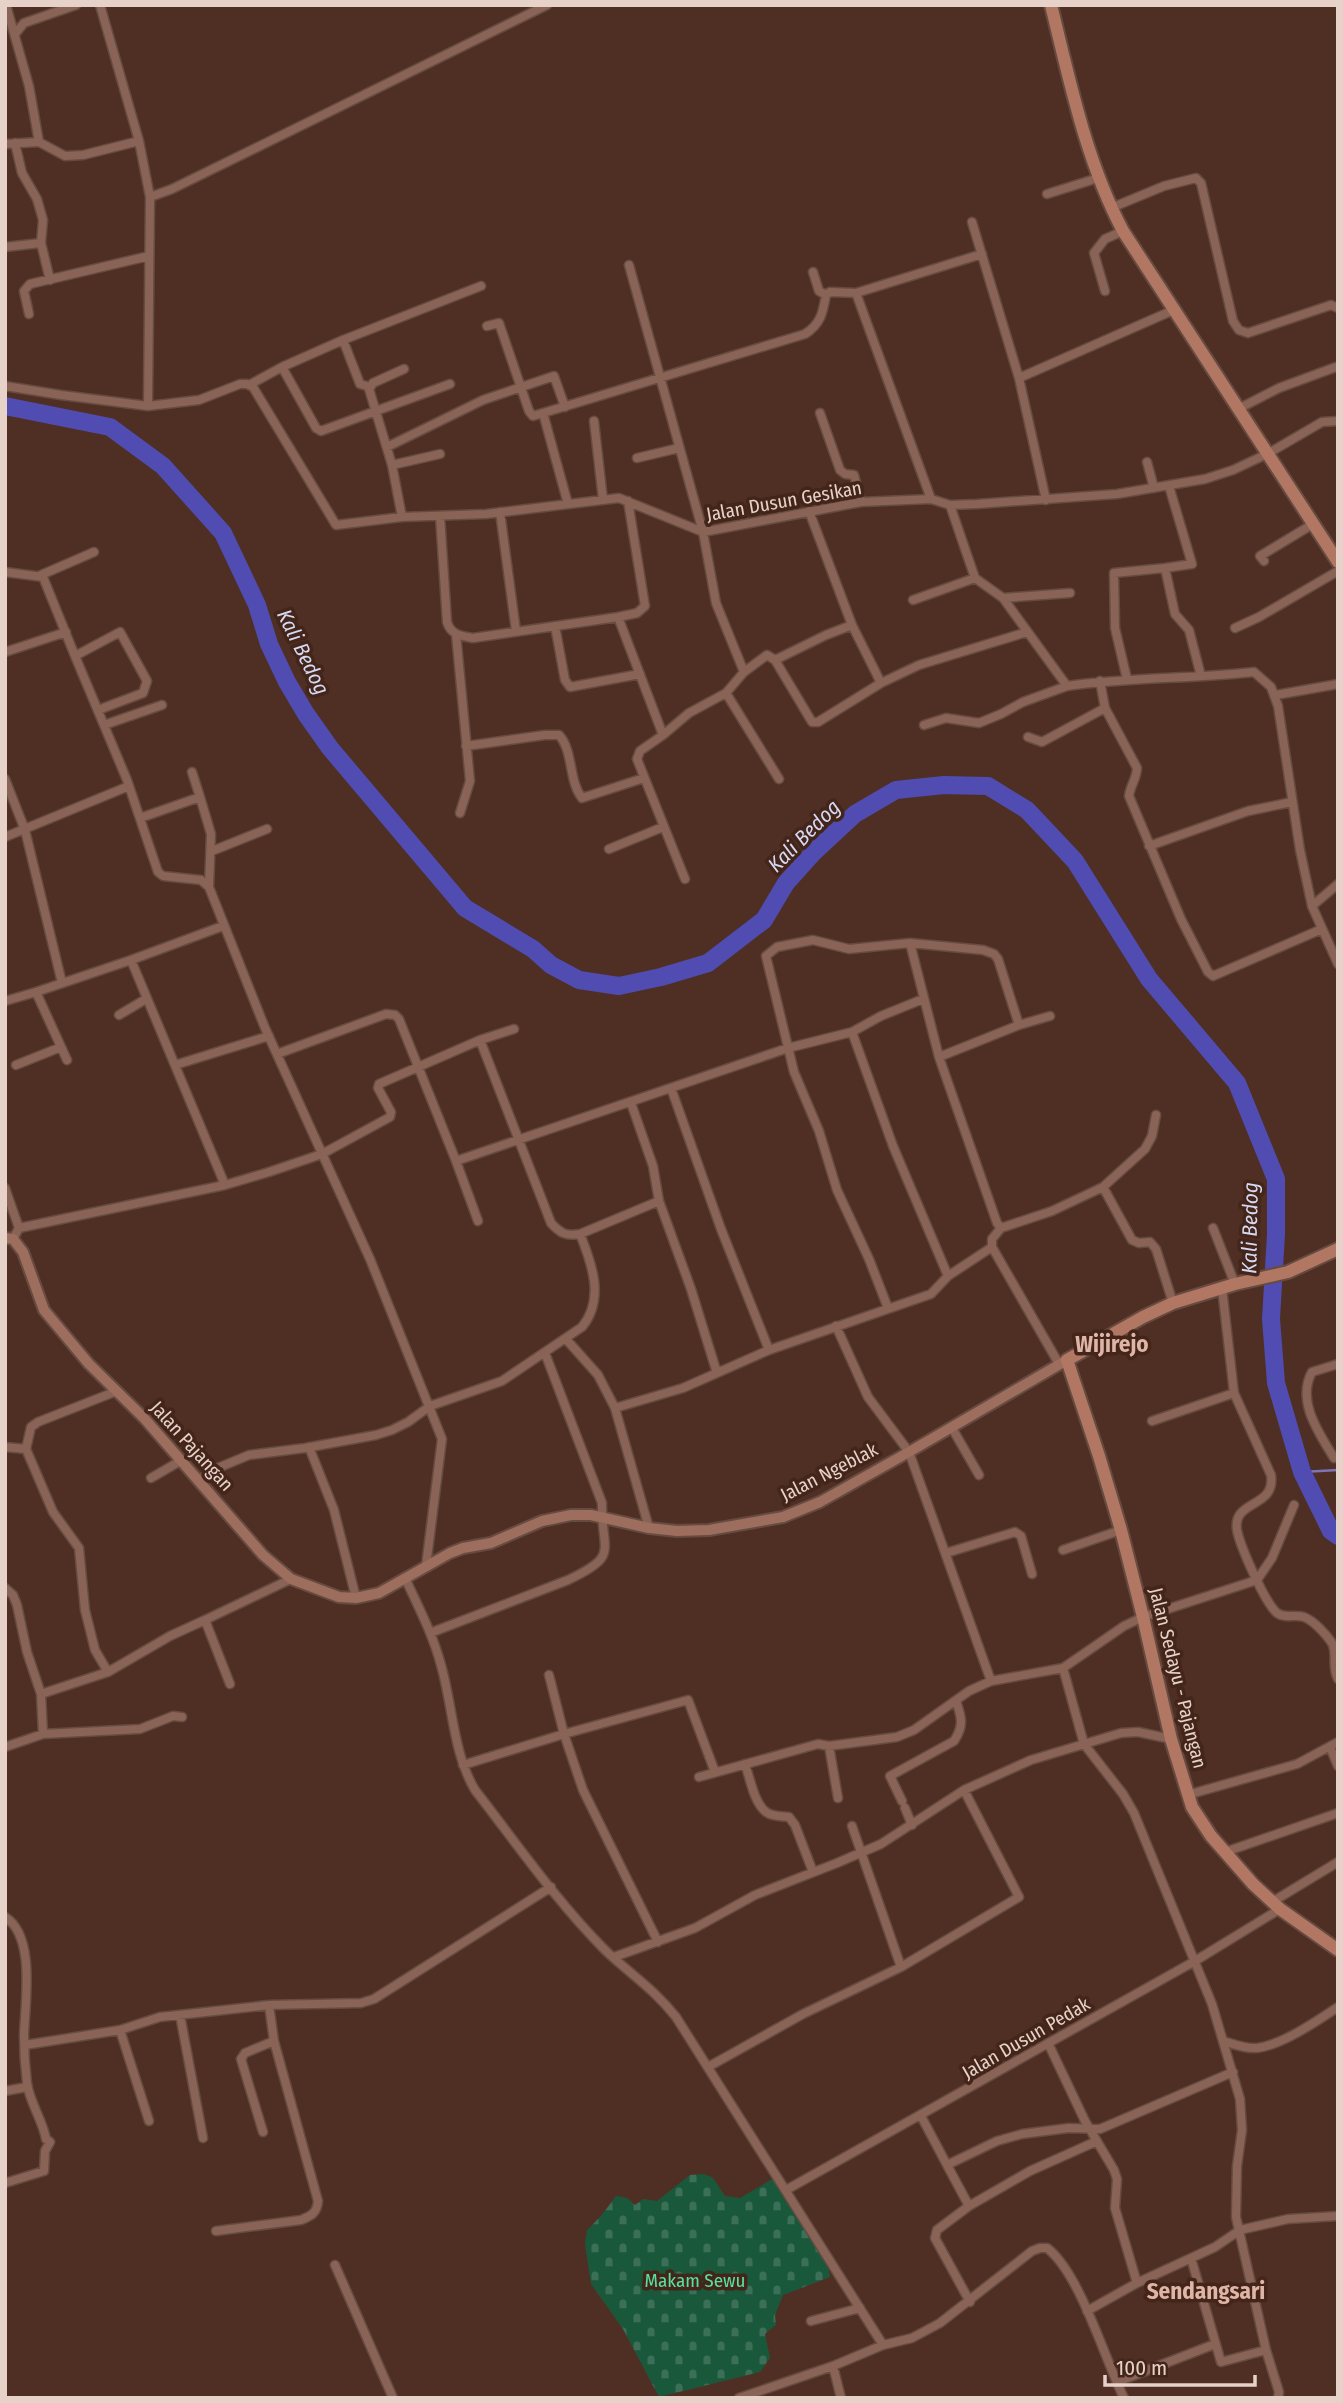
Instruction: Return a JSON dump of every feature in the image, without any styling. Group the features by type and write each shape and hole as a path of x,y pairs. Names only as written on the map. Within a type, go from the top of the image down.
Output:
{"main road":[{"path":"1051,5 1098,178 1111,208 1123,231 1338,562"},
{"name":"Jalan Pajangan","path":"9,1238 23,1252 48,1316 89,1364 182,1460 263,1555 291,1578 339,1597 356,1598"},
{"name":"Jalan Ngeblak","path":"405,1580 450,1553 491,1543 542,1521 582,1514 677,1531 709,1530 783,1517 820,1502 1143,1317 1173,1303 1288,1272 1337,1250"},
{"name":"Jalan Sedayu - Pajangan","path":"1063,1362 1099,1456 1121,1530 1187,1795 1198,1818 1225,1852 1276,1905 1338,1950"},
{"path":"356,1598 379,1592 405,1580"}],"street":[{"path":"6,5 29,86 39,142"},
{"path":"15,34 24,23 76,5"},
{"path":"100,5 139,141 150,197 148,406"},
{"path":"150,197 184,183 547,5"},
{"path":"5,144 39,142 65,156 139,141"},
{"path":"15,143 26,181 37,199 43,220 41,243 50,280"},
{"path":"1048,194 1098,178"},
{"path":"1111,208 1164,187 1196,178 1200,183 1233,321 1239,330 1248,333 1331,305 1338,308"},
{"path":"972,222 1019,378 1046,500"},
{"path":"1105,291 1094,253 1105,239 1123,231"},
{"path":"5,247 41,243"},
{"path":"487,326 499,323 530,415 565,407 806,334 815,328 821,318 826,295 830,292 856,293 982,254"},
{"path":"29,314 24,291 26,287 149,256"},
{"path":"629,265 703,532 716,603 744,672"},
{"path":"813,272 817,289 826,295"},
{"path":"5,386 61,396 148,406 199,400 240,384 253,388 282,367 481,286"},
{"path":"856,293 931,499"},
{"path":"1019,378 1176,309"},
{"path":"343,340 360,384 370,387"},
{"path":"282,367 319,430 375,413 450,384"},
{"path":"1238,409 1279,388 1336,367"},
{"path":"370,387 404,369"},
{"path":"387,447 464,408 554,374 565,407"},
{"path":"370,387 375,413 392,465 402,517"},
{"name":"Jalan Dusun Gesikan","path":"253,388 336,525 402,517 500,512 619,498 703,532 861,502 931,499 950,505 1046,500 1154,488 1205,479 1233,470 1267,454 1322,422 1338,421"},
{"path":"543,413 568,504"},
{"path":"820,413 840,470 843,474 854,475 861,502"},
{"path":"594,421 603,500"},
{"path":"637,458 679,448"},
{"path":"392,465 440,454"},
{"path":"1147,462 1154,488"},
{"path":"1127,679 1115,628 1114,573 1192,564 1169,486"},
{"path":"440,516 447,622 456,634 473,638 618,617 637,613 645,606 628,501"},
{"path":"950,505 975,578 1003,598 1067,686"},
{"path":"809,511 852,625 881,683"},
{"path":"500,512 516,631"},
{"path":"1264,561 1260,556 1312,524"},
{"path":"5,572 41,575 94,552"},
{"path":"1165,568 1175,614 1189,630 1202,676"},
{"path":"1235,628 1338,571"},
{"path":"41,575 46,580 129,786 159,875 201,880 209,887"},
{"path":"913,600 975,578"},
{"path":"1003,598 1070,593"},
{"path":"618,617 663,735"},
{"path":"775,660 852,625"},
{"path":"555,626 565,680 570,687 640,674"},
{"path":"5,652 66,632"},
{"path":"75,656 120,632 147,681 143,693 98,710"},
{"path":"685,879 637,755 689,713 726,693 744,672 767,655 775,660 814,723 881,683 919,665 1027,632"},
{"path":"456,634 470,781 460,813"},
{"path":"924,725 946,718 979,723 1023,702 1067,686 1100,681 1254,672 1266,681 1276,695 1292,802 1312,906 1338,964"},
{"path":"1100,681 1105,708 1137,768 1137,776 1129,796 1181,919 1208,972 1213,976 1322,929"},
{"path":"1276,695 1338,684"},
{"path":"726,693 779,779"},
{"path":"104,725 162,705"},
{"path":"1028,737 1042,742 1105,708"},
{"path":"466,746 559,735 564,741 576,788 582,798 644,778"},
{"path":"192,772 211,834 209,887 223,926 269,1036 370,1259 442,1439 426,1566"},
{"path":"5,779 25,830 62,983"},
{"path":"5,837 129,786"},
{"path":"140,818 200,797"},
{"path":"1149,846 1248,811 1292,802"},
{"path":"608,849 663,827"},
{"path":"212,851 267,829"},
{"path":"1312,906 1338,884"},
{"path":"5,1001 131,960 223,926"},
{"path":"888,1308 869,1259 837,1191 819,1131 788,1048 765,958 778,947 810,940 849,949 909,943 965,947 994,954 998,959 1019,1025"},
{"path":"909,943 939,1057 994,1218 1002,1228"},
{"path":"131,960 225,1185"},
{"path":"36,992 67,1060"},
{"path":"118,1015 146,999"},
{"path":"456,1161 788,1048 852,1032 881,1016 923,999"},
{"path":"277,1054 392,1014 399,1018 478,1221"},
{"path":"939,1057 1019,1025 1051,1016"},
{"path":"9,1238 19,1228 225,1185 322,1154 390,1117 391,1112 378,1086 480,1040 514,1029"},
{"path":"852,1032 892,1146 948,1276"},
{"path":"175,1065 269,1036"},
{"path":"480,1040 551,1223 558,1231 568,1236 580,1234 659,1201"},
{"path":"16,1065 61,1047"},
{"path":"671,1088 721,1229 769,1350"},
{"path":"631,1103 653,1166 659,1201 691,1289 717,1373"},
{"path":"1063,1362 992,1247 992,1238 1002,1228 1052,1211 1103,1187 1145,1149 1152,1136 1156,1115"},
{"path":"1103,1187 1132,1240 1139,1243 1150,1242 1156,1249 1173,1303"},
{"path":"5,1188 19,1228"},
{"path":"1213,1228 1233,1285 1234,1393 1271,1475 1272,1484 1265,1498 1242,1511 1237,1520 1237,1530 1256,1580 1279,1614 1304,1617 1331,1643 1334,1649 1334,1672 1338,1679"},
{"path":"199,1480 213,1469 249,1455 309,1447 392,1430 430,1406 502,1381 566,1339 588,1321 595,1298 596,1282 580,1234"},
{"path":"615,1408 683,1388 769,1350 931,1294 948,1276 992,1247"},
{"path":"836,1326 868,1397 909,1452 991,1681"},
{"path":"566,1339 598,1375 615,1408 649,1528"},
{"path":"430,1633 589,1570 603,1559 606,1553 601,1517 602,1503 545,1353"},
{"path":"1338,1364 1312,1372 1307,1392 1314,1423 1334,1458 1338,1456"},
{"path":"108,1672 95,1650 85,1610 79,1548 53,1512 26,1449 31,1427 38,1422 117,1391"},
{"path":"1152,1421 1234,1393"},
{"path":"952,1428 979,1475"},
{"path":"5,1447 26,1449"},
{"path":"309,1447 334,1510 356,1598"},
{"path":"151,1478 182,1460"},
{"path":"699,1777 818,1744 829,1746 897,1737 914,1730 969,1691 991,1681 1063,1668 1124,1626 1143,1617 1256,1580 1272,1558 1294,1505"},
{"path":"1063,1550 1121,1530"},
{"path":"946,1553 1015,1532 1021,1536 1032,1574"},
{"path":"41,1694 108,1672 170,1636 291,1578"},
{"path":"405,1580 430,1633 441,1666 463,1765 475,1790 551,1887 614,1957 664,2002 708,2067 883,2345"},
{"path":"5,1588 13,1595 17,1605 27,1652 41,1694 43,1734"},
{"path":"205,1619 230,1684"},
{"path":"1063,1668 1084,1744 1123,1794 1134,1813 1195,1961 1233,2072 1242,2112 1236,2217 1266,2350 1279,2392 1278,2398"},
{"path":"549,1675 564,1734 583,1790 658,1942"},
{"path":"463,1765 688,1700 715,1772"},
{"path":"912,1825 890,1776 954,1741 963,1719 956,1701"},
{"path":"5,1746 43,1734 140,1729 173,1716 182,1717"},
{"path":"614,1957 695,1928 755,1895 861,1853 912,1825 964,1790 1031,1760 1121,1733 1138,1732 1171,1739"},
{"path":"1187,1795 1297,1764 1334,1744 1338,1766"},
{"path":"829,1746 838,1798"},
{"path":"745,1764 758,1802 765,1812 775,1816 789,1816 795,1825 813,1872"},
{"path":"708,2067 803,2014 901,1967 1019,1897 964,1790"},
{"path":"1225,1852 1338,1813"},
{"path":"852,1826 901,1967"},
{"name":"Jalan Dusun Pedak","path":"786,2190 1195,1961 1338,1862"},
{"path":"25,2045 120,2030 160,2017 269,2005 360,2003 374,1999 551,1887"},
{"path":"5,1917 14,1923 21,1937 27,1983 27,2087 46,2139 50,2142 45,2151 45,2168 42,2172 5,2183"},
{"path":"216,2231 301,2220 317,2210 318,2202 274,2041 269,2005"},
{"path":"1223,2041 1257,2048 1300,2030 1338,2007"},
{"path":"180,2015 203,2138"},
{"path":"120,2030 149,2121"},
{"path":"263,2132 241,2059 245,2053 274,2041"},
{"path":"1048,2043 1090,2130 1110,2161 1116,2179 1115,2208 1137,2283"},
{"path":"947,2165 997,2141 1015,2136 1069,2128 1090,2130 1108,2126 1233,2072"},
{"path":"5,2091 27,2087"},
{"path":"921,2116 969,2206"},
{"path":"970,2302 934,2235 937,2230 969,2206 1030,2171 1097,2141"},
{"path":"1087,2311 1137,2283 1215,2247 1240,2230 1288,2219 1338,2216"},
{"path":"739,2398 833,2366 883,2345 912,2338 970,2302 1031,2252 1047,2248 1060,2260 1087,2311 1124,2398"},
{"path":"1191,2258 1221,2362 1266,2350"},
{"path":"335,2265 393,2398"},
{"path":"811,2320 860,2308"},
{"path":"1117,2382 1215,2344"},
{"path":"833,2366 841,2398"}],"green space":[{"name":"Makam Sewu","path":"704,2174 713,2178 725,2196 740,2198 774,2178 827,2261 830,2277 783,2295 775,2315 776,2325 765,2334 770,2358 760,2372 659,2397 623,2329 591,2284 585,2244 587,2230 616,2196 627,2198 635,2205 643,2199 657,2201 690,2175"}],"waterway":[{"name":"Kali Bedog","path":"5,406 110,427 163,466 223,533 257,605 269,644 287,682 330,748 465,908 533,949 551,965 579,980 619,986 708,963 764,920 786,883 813,853 855,814 896,790 944,785 988,786 1027,810 1075,861 1149,979 1237,1083 1276,1179 1271,1319 1276,1383 1302,1472 1331,1531 1338,1536"},
{"path":"1302,1472 1338,1470"}],"district":[{"name":"Wijirejo","path":"1112,1344"},
{"name":"Sendangsari","path":"1206,2291"}]}
